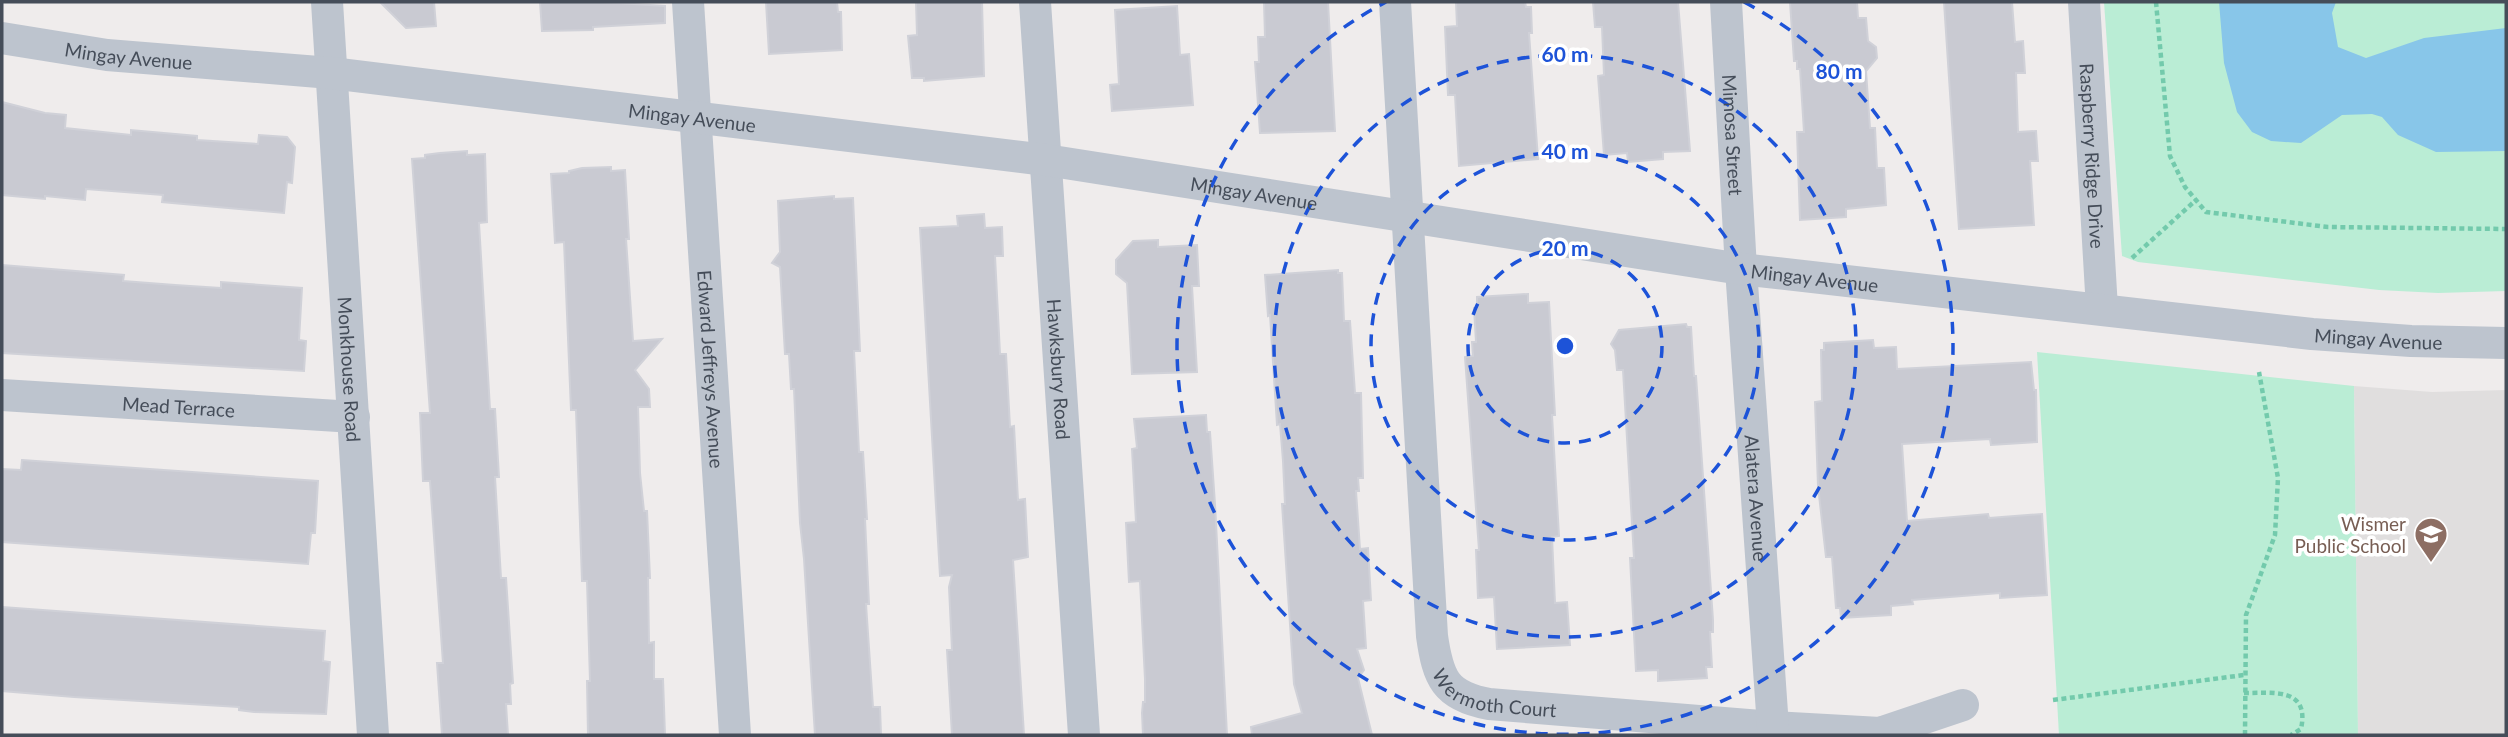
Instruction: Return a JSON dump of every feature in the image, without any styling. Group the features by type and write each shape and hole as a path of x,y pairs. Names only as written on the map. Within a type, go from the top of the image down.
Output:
{"street":[{"name":"Monkhouse Road","path":"327,2 373,735"},
{"name":"Edward Jeffreys Avenue","path":"688,2 735,735"},
{"name":"Hawksbury Road","path":"1035,2 1084,735"},
{"name":"Wermoth Court","path":"1395,2 1432,636 1436,661 1444,681 1454,692 1470,700 1489,704 1880,733 1963,705"},
{"name":"Mimosa Street","path":"1727,2 1741,269"},
{"name":"Raspberry Ridge Drive","path":"2084,2 2102,309"},
{"name":"Mingay Avenue","path":"2,38 107,55 331,73 1046,160 1741,269 2337,336 2506,343"},
{"name":"Alatera Avenue","path":"1741,269 1773,727"},
{"name":"Mead Terrace","path":"2,395 354,417"}],"path":[{"path":"2156,2 2170,156 2185,187 2206,212 2328,227 2506,229"},
{"path":"2124,264 2196,200"},
{"path":"2245,735 2246,615 2275,535 2278,478 2259,372"},
{"path":"2053,700 2244,675"},
{"path":"2244,693 2278,693 2290,695 2300,702 2304,717 2301,729 2291,735"}],"shaded area":[{"name":"Wismer Public School","path":"2354,386 2432,392 2506,390 2506,735 2358,735"}],"green space":[{"path":"2104,2 2506,2 2506,291 2438,293 2379,290 2138,262 2122,256"},
{"path":"2037,352 2354,386 2358,735 2059,735"}],"water":[{"path":"2219,2 2336,2 2332,13 2338,47 2366,58 2424,38 2506,28 2506,151 2436,152 2398,135 2382,117 2372,114 2342,115 2301,143 2271,141 2252,132 2237,112 2224,63"}],"building":[{"path":"380,2 434,2 436,26 406,28"},
{"path":"540,2 665,6 665,23 593,27 593,30 542,31"},
{"path":"766,2 837,2 838,12 841,12 842,50 769,54"},
{"path":"916,2 982,2 984,76 924,81 924,78 912,78 908,36 917,35"},
{"path":"1264,2 1328,2 1335,131 1260,133 1255,62 1259,62 1258,37 1265,37"},
{"path":"1456,2 1525,2 1526,7 1531,7 1532,33 1529,33 1538,159 1459,166 1455,95 1448,95 1445,27 1457,26"},
{"path":"1593,2 1678,2 1690,151 1663,152 1663,159 1628,162 1627,153 1604,155 1598,76 1604,75 1602,27 1595,27"},
{"path":"1790,2 1857,2 1858,18 1866,18 1868,41 1876,47 1877,58 1866,71 1870,128 1875,128 1877,168 1884,168 1886,205 1846,209 1846,217 1800,220 1797,132 1804,132 1800,69 1797,69 1797,61 1794,61"},
{"path":"1944,2 2012,2 2015,42 2023,41 2025,73 2016,73 2018,132 2036,131 2038,161 2030,161 2034,225 1959,229"},
{"path":"1177,6 1180,55 1189,54 1193,105 1112,111 1110,85 1119,84 1115,10"},
{"path":"2,102 45,113 66,115 65,128 131,135 131,130 197,136 197,140 258,144 259,135 287,137 295,147 292,183 287,182 284,213 162,202 163,195 86,189 85,200 2,195"},
{"path":"467,151 467,155 485,154 487,222 479,223 490,409 495,409 499,477 495,477 501,578 506,578 513,683 510,684 511,704 506,704 508,735 442,735 437,663 443,663 430,481 423,481 420,413 430,413 412,159"},
{"path":"611,167 611,171 625,170 629,239 626,239 633,341 662,339 635,370 649,389 650,407 638,407 640,473 644,511 647,511 649,643 654,642 654,679 663,679 665,735 588,735 587,681 590,681 587,581 582,581 576,410 571,410 564,242 555,243 551,174 569,173 582,168"},
{"path":"834,196 834,199 853,198 860,351 854,351 859,452 863,452 867,519 869,604 866,604 873,707 880,707 881,735 815,735 800,523 794,389 791,389 789,354 785,354 780,267 772,263 780,252 778,201"},
{"path":"984,214 985,228 1002,227 1003,256 995,256 1000,354 1006,354 1018,500 1025,499 1028,557 1013,560 1024,735 952,735 947,650 952,650 949,587 952,575 940,576 920,228 958,226 957,216"},
{"path":"1158,240 1158,247 1197,245 1199,286 1192,286 1197,372 1132,374 1127,283 1116,274 1116,260 1133,241"},
{"path":"2,265 124,275 123,281 175,285 221,288 221,282 302,288 299,340 306,341 304,371 2,353"},
{"path":"1338,270 1338,273 1342,273 1344,321 1350,321 1355,393 1361,393 1363,478 1358,478 1359,491 1356,491 1360,549 1368,548 1371,600 1363,601 1366,648 1357,649 1364,670 1358,678 1372,735 1252,735 1251,727 1302,713 1294,684 1282,504 1285,504 1283,461 1280,424 1277,425 1265,275"},
{"path":"1528,294 1528,303 1549,302 1559,536 1552,537 1555,603 1567,602 1570,645 1497,649 1494,597 1478,598 1476,550 1479,550 1465,357 1473,356 1472,342 1476,342 1474,308 1477,308 1477,297"},
{"path":"1686,324 1691,327 1696,376 1713,620 1713,632 1710,632 1712,667 1706,667 1707,678 1658,681 1658,670 1636,671 1630,558 1634,558 1623,370 1617,370 1615,350 1611,344 1619,330"},
{"path":"1873,340 1874,348 1896,347 1897,369 2031,362 2036,390 2037,442 1991,445 1990,439 1902,444 1907,521 1988,514 1989,518 2042,514 2047,595 2000,598 2000,593 1912,600 1913,604 1891,606 1891,615 1841,618 1840,608 1836,608 1832,557 1826,557 1818,486 1815,402 1822,401 1821,350 1824,350 1824,343"},
{"path":"1206,415 1207,432 1210,432 1215,504 1227,735 1143,735 1145,679 1140,581 1129,582 1126,523 1136,522 1132,449 1137,448 1134,419"},
{"path":"22,460 318,481 315,533 311,533 308,564 2,542 2,469 21,470"},
{"path":"2,607 325,631 323,661 330,662 326,714 254,712 239,710 239,707 2,691"}],"place":[{"name":"Wismer Public School","path":"2431,564"}]}
